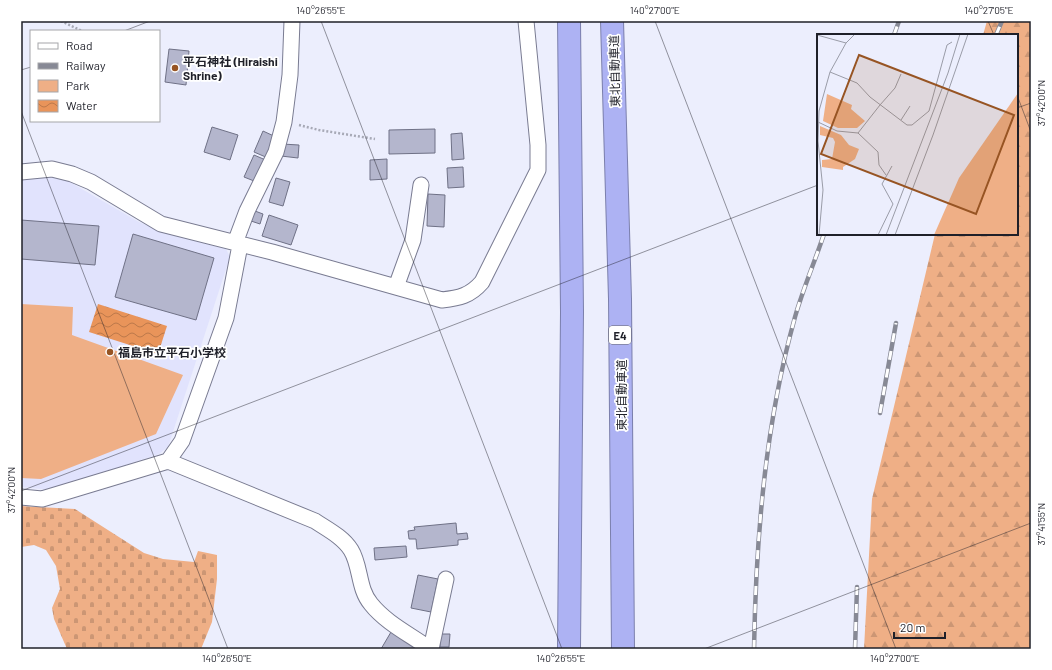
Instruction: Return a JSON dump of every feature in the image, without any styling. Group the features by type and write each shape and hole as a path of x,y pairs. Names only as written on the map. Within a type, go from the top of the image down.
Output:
{"highway":[{"path":"569,21 572,312 570,649"},
{"name":"東北自動車道","path":"612,21 620,300 623,649"}],"street":[{"path":"21,497 42,499 168,461 182,441 226,318 238,244 247,210 276,152 284,122 290,75 292,21"},
{"path":"21,172 52,169 72,174 91,182 161,224 272,252 442,300 462,298 474,291 482,282 538,170 538,145 526,21"},
{"path":"396,287 413,240 421,185"},
{"path":"168,461 315,521 332,532 344,541 352,551 365,595 371,604 382,615 431,649 446,579"}],"path":[{"path":"61,21 80,30"},
{"path":"284,122 319,130 375,139"}],"shaded area":[{"name":"福島市立平石小学校","path":"49,177 68,181 139,222 171,235 226,249 230,257 168,447 159,454 50,490 21,487 21,179"}],"green space":[{"path":"987,21 1031,21 1031,649 864,649 872,499 935,235 1018,235 1018,34 983,34"},
{"path":"21,304 73,307 72,335 183,375 156,434 41,479 21,478"},
{"path":"21,506 75,509 144,553 163,559 194,562 198,551 217,555 217,579 212,622 201,649 67,649 54,619 52,608 60,589 56,566 46,550 34,545 21,547"}],"water":[{"path":"98,304 167,326 158,354 89,332"}],"building":[{"path":"169,49 189,51 186,85 165,82"},
{"path":"212,127 238,135 230,160 204,152"},
{"path":"435,129 435,153 389,154 389,130"},
{"path":"263,131 276,137 268,158 254,152"},
{"path":"462,133 464,159 452,160 451,134"},
{"path":"282,144 299,145 298,158 281,156"},
{"path":"254,155 268,161 259,183 244,177"},
{"path":"387,159 387,179 370,180 370,160"},
{"path":"463,167 464,187 448,188 447,168"},
{"path":"276,178 290,182 283,206 269,202"},
{"path":"428,194 445,195 444,227 427,226"},
{"path":"255,211 263,214 260,224 251,221"},
{"path":"269,215 298,225 291,245 262,236"},
{"path":"21,220 99,226 95,265 21,259"},
{"path":"133,234 214,258 196,320 115,297"},
{"path":"456,523 457,534 467,533 468,539 458,540 458,545 417,549 416,539 409,539 408,531 415,530 414,527"},
{"path":"406,546 407,557 375,560 374,548"},
{"path":"418,575 438,579 431,612 411,608"},
{"path":"391,632 418,646 416,649 381,649"},
{"path":"440,634 450,634 449,647 440,647"}],"railway":[{"path":"894,34 899,21"},
{"path":"996,34 1002,21"},
{"path":"754,649 760,523 769,440 776,399 795,317 824,235"},
{"path":"880,413 896,323"},
{"path":"855,649 857,587"}],"place":[{"name":"平石神社 (Hiraishi Shrine)","path":"175,68"},
{"name":"福島市立平石小学校","path":"110,352"}]}
